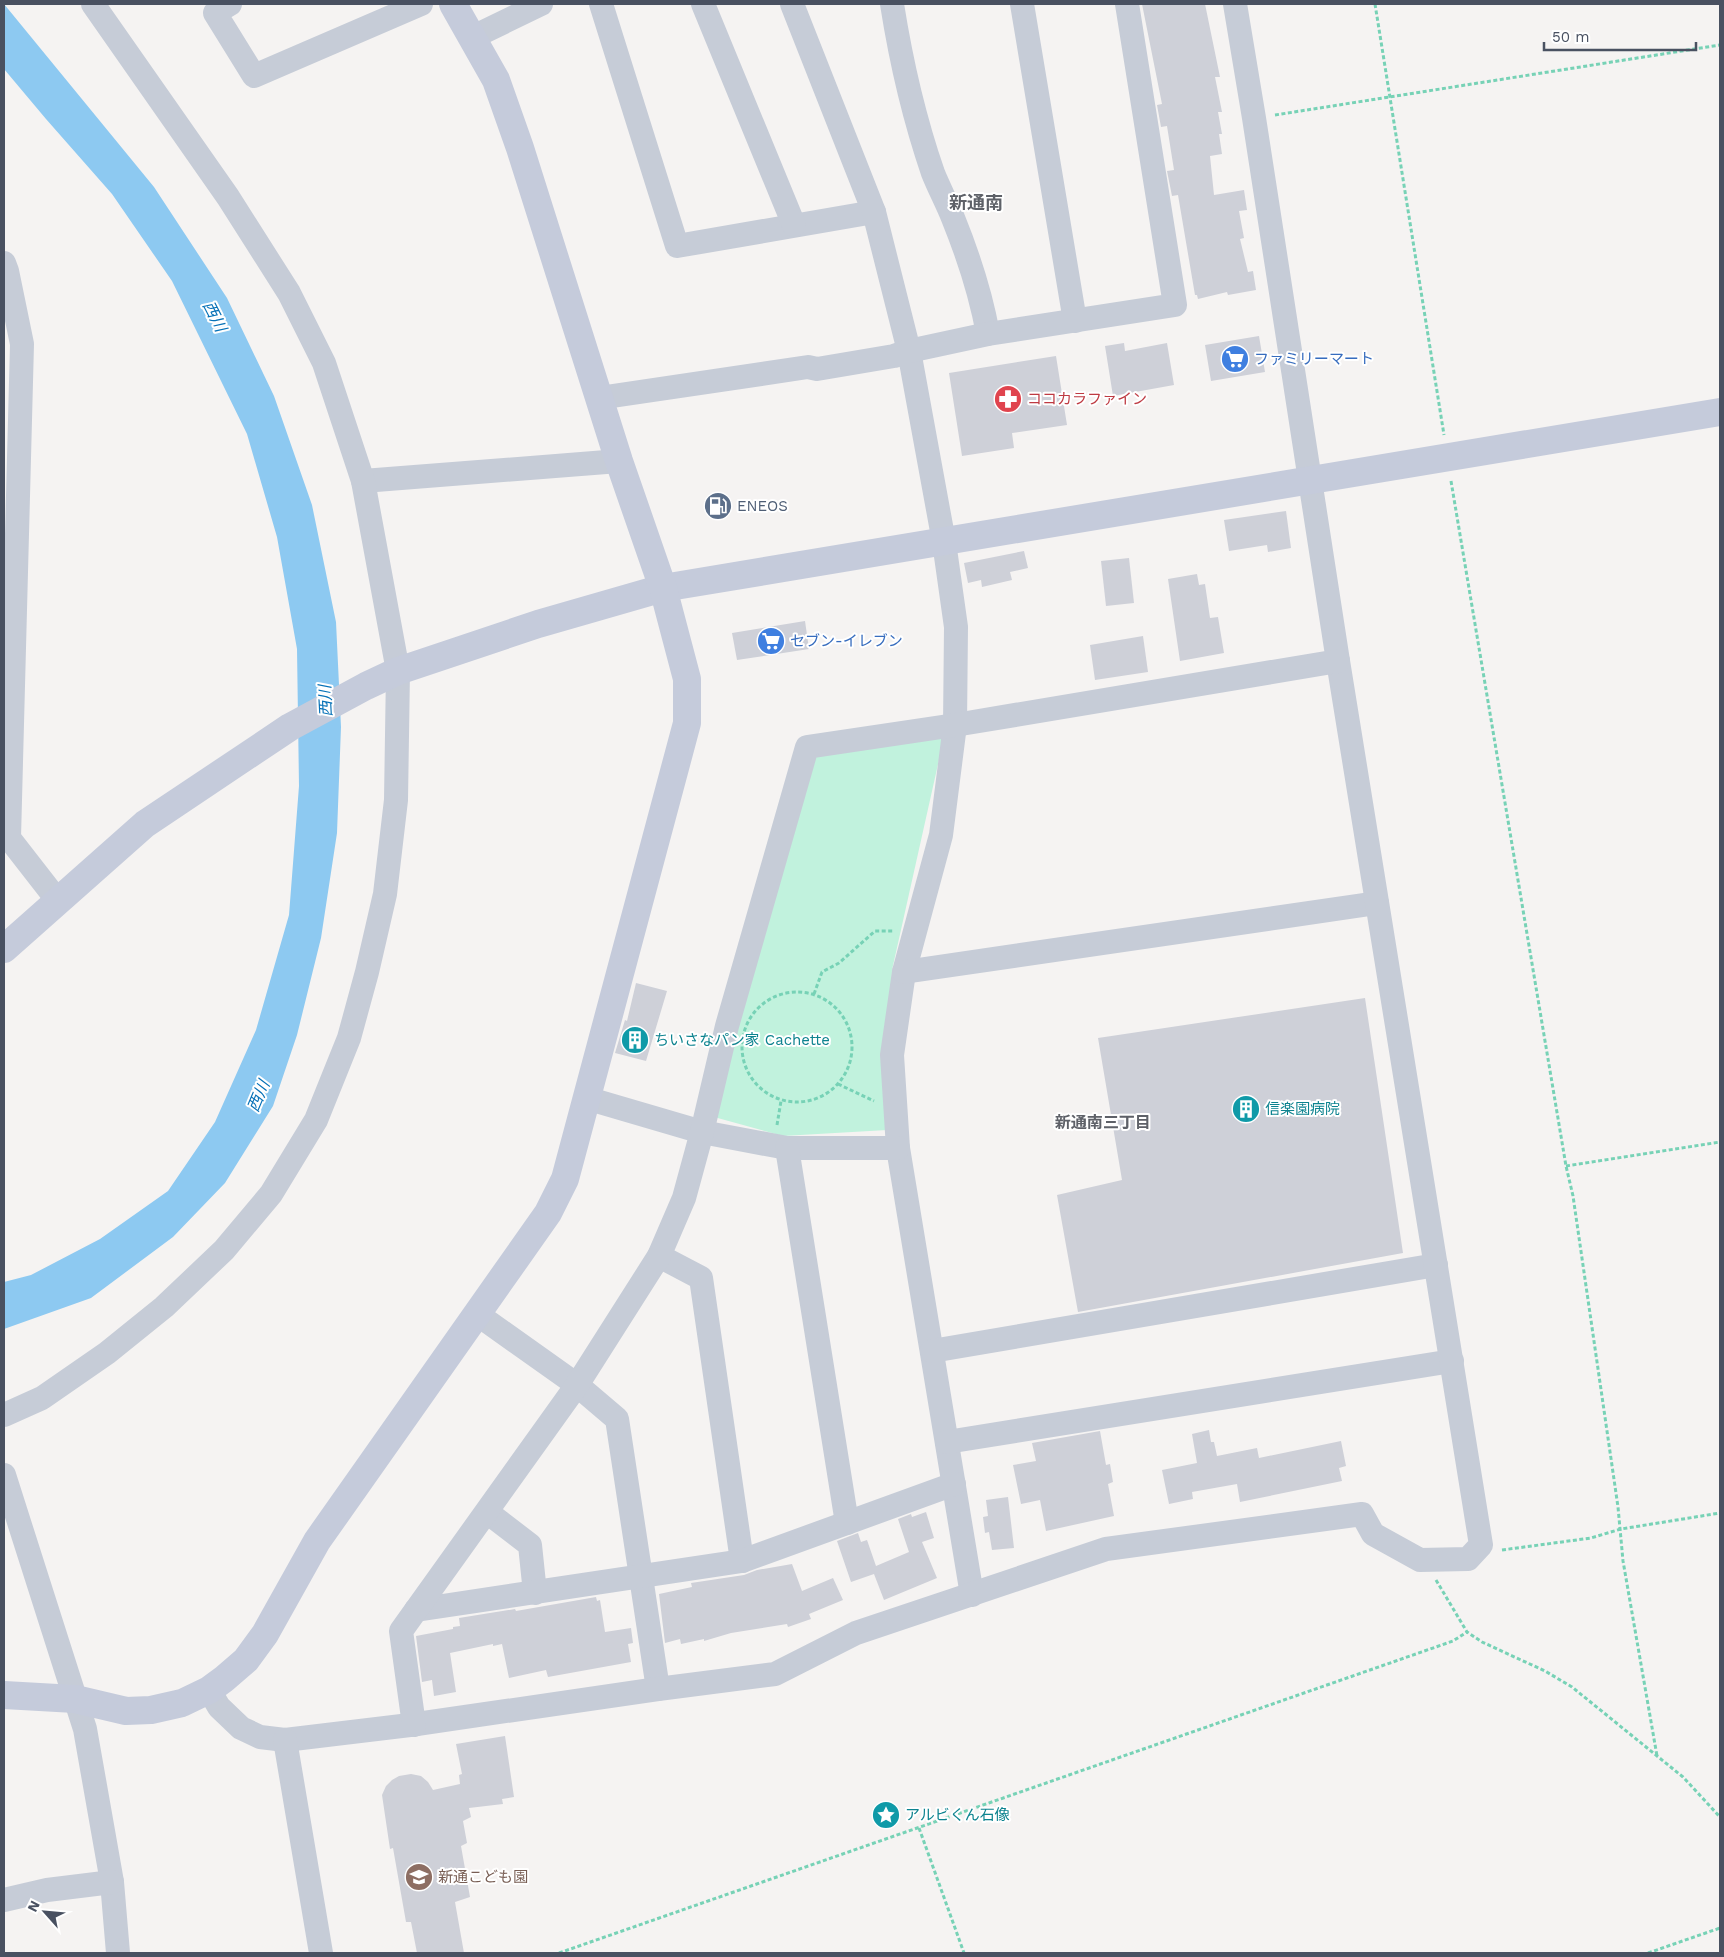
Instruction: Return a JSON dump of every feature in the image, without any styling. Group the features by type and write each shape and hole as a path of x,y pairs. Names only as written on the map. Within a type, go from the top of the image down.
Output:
{"street":[{"path":"4,1415 42,1398 107,1353 164,1307 224,1250 272,1194 316,1120 349,1038 385,894 396,800 398,671 363,481 324,363 289,293 228,196 93,4"},
{"path":"230,4 215,13 254,76 421,4"},
{"path":"4,1695 75,1699 126,1711 151,1710 182,1703 209,1690 246,1660 265,1634 317,1541 548,1214 565,1179 687,723 687,679 663,588 619,461 520,148 496,80 453,4"},
{"path":"473,37 540,4"},
{"path":"601,4 677,246 874,212"},
{"path":"704,4 794,225"},
{"path":"792,4 874,212 909,351 944,542 956,627 955,726 941,835 904,972 892,1055 898,1148 972,1595"},
{"path":"892,4 901,59 918,129 934,175 954,219 970,266 988,334"},
{"path":"1022,4 1075,321"},
{"path":"599,398 808,367 817,369 894,356 988,334 1175,305 1127,4"},
{"path":"209,1690 219,1707 241,1728 287,1750 414,1725 658,1688 775,1674 856,1633 1106,1549 1362,1514 1374,1534 1420,1560 1468,1559 1481,1546 1338,661 1235,4"},
{"path":"4,263 22,344 10,838 58,901"},
{"path":"4,949 145,824 290,727 398,671 538,624 663,588 1720,412"},
{"path":"363,481 619,461"},
{"path":"414,1725 402,1631 577,1385 659,1256 684,1198 727,1026 807,747 955,726 1338,661"},
{"path":"904,972 1377,903"},
{"path":"586,1098 702,1132 787,1148 898,1148"},
{"path":"787,1148 847,1523"},
{"path":"659,1256 701,1278 742,1561"},
{"path":"932,1351 1436,1265"},
{"path":"477,1314 577,1385 617,1419 658,1688"},
{"path":"947,1442 1452,1362"},
{"path":"4,1475 85,1729 112,1882 118,1953"},
{"path":"416,1610 742,1561 954,1484"},
{"path":"487,1512 530,1545 535,1592"},
{"path":"287,1750 320,1953"},
{"path":"4,1900 47,1890 112,1882"}],"path":[{"path":"1375,4 1447,457 1574,1205 1621,1528 1623,1562 1657,1756"},
{"path":"1254,118 1720,45"},
{"path":"814,994 822,972 839,963 875,931 901,931"},
{"path":"793,992 814,994 835,1007 843,1016 850,1033 852,1051 850,1063 838,1084 818,1098 806,1102 781,1101 765,1092 751,1079 742,1055 745,1030 755,1011 772,998 793,992"},
{"path":"838,1084 880,1104"},
{"path":"777,1126 781,1101"},
{"path":"1566,1166 1720,1142"},
{"path":"1481,1546 1502,1550 1591,1538 1621,1528 1720,1513"},
{"path":"1420,1560 1442,1588 1467,1632 1482,1642 1544,1671 1572,1687 1683,1777 1720,1817"},
{"path":"559,1953 1453,1641 1467,1632"},
{"path":"919,1828 964,1953"},
{"path":"1648,1953 1720,1928"}],"green space":[{"path":"945,733 892,970 887,1130 783,1136 714,1117 811,752"}],"water":[{"name":"西川","path":"4,4 154,187 227,298 274,396 312,505 336,622 341,727 337,833 321,938 297,1035 273,1106 225,1183 173,1237 91,1298 4,1329 4,1282 31,1275 100,1239 168,1191 215,1122 256,1030 289,915 299,786 297,649 277,537 247,434 172,281 112,194 4,69"}],"building":[{"path":"1142,4 1205,4 1220,77 1215,77 1222,112 1218,112 1222,134 1219,134 1222,154 1210,156 1214,195 1244,190 1247,210 1239,211 1244,238 1240,239 1248,272 1253,271 1256,290 1228,295 1227,292 1198,299 1197,295 1195,295 1178,195 1172,196 1167,171 1174,170 1167,126 1161,127 1157,105 1162,104"},
{"name":"ファミリーマート","path":"1259,336 1265,372 1211,381 1205,345"},
{"path":"1124,343 1125,351 1167,343 1174,385 1113,396 1105,346"},
{"name":"ココカラファイン","path":"1056,356 1067,425 1012,433 1014,448 962,456 949,373"},
{"path":"1286,511 1291,548 1268,552 1267,545 1229,551 1224,520"},
{"path":"1024,551 1028,568 1010,572 1012,580 982,587 981,580 968,583 964,563"},
{"path":"1129,558 1134,603 1106,606 1101,561"},
{"path":"1197,574 1199,585 1205,584 1210,618 1218,617 1224,653 1180,661 1168,579"},
{"name":"セブン-イレブン","path":"805,621 809,649 737,660 732,633"},
{"path":"1143,636 1148,672 1095,680 1090,645"},
{"path":"636,983 667,991 646,1061 615,1053 625,1020 627,1021"},
{"name":"信楽園病院","path":"1365,998 1403,1253 1078,1312 1057,1195 1122,1180 1098,1038"},
{"path":"1209,1430 1211,1442 1214,1442 1217,1456 1257,1448 1259,1458 1341,1441 1346,1466 1339,1468 1342,1481 1240,1502 1237,1484 1192,1492 1193,1499 1169,1504 1162,1470 1197,1463 1192,1434"},
{"path":"1100,1431 1106,1465 1110,1464 1113,1482 1108,1484 1114,1516 1046,1531 1040,1500 1021,1504 1013,1465 1036,1461 1032,1443"},
{"path":"1008,1497 1014,1548 992,1550 989,1532 985,1533 983,1517 988,1516 986,1500"},
{"path":"926,1512 934,1538 922,1542 937,1578 884,1600 874,1574 851,1582 837,1541 858,1533 861,1542 867,1540 876,1566 909,1552 898,1519 911,1514 912,1517"},
{"path":"792,1564 802,1591 833,1578 843,1600 809,1614 811,1619 788,1627 787,1624 731,1633 704,1641 704,1639 681,1644 680,1639 665,1643 659,1594 692,1587 691,1583 744,1575 757,1570"},
{"path":"596,1597 597,1601 600,1600 605,1632 631,1628 633,1643 628,1644 631,1662 548,1677 546,1670 509,1678 502,1644 493,1646 493,1644 450,1653 456,1692 434,1696 432,1680 422,1682 416,1636 453,1629 453,1627 460,1626 459,1618 515,1609 516,1611"},
{"path":"505,1736 514,1797 502,1799 503,1804 469,1808 471,1817 463,1821 467,1843 461,1846 470,1897 455,1902 464,1953 417,1953 411,1922 406,1922 393,1848 390,1849 382,1795 386,1786 392,1780 399,1776 411,1774 421,1776 433,1790 460,1784 459,1775 462,1774 456,1744"}],"place":[{"name":"ファミリーマート","path":"1235,359"},
{"name":"ココカラファイン","path":"1008,399"},
{"name":"ENEOS","path":"718,506"},
{"name":"セブン-イレブン","path":"771,641"},
{"name":"ちいさなパン家 Cachette","path":"635,1040"},
{"name":"信楽園病院","path":"1246,1109"},
{"name":"アルビくん石像","path":"886,1815"},
{"name":"新通こども園","path":"419,1877"}],"district":[{"name":"新通南","path":"976,203"},
{"name":"新通南三丁目","path":"1103,1122"}]}
